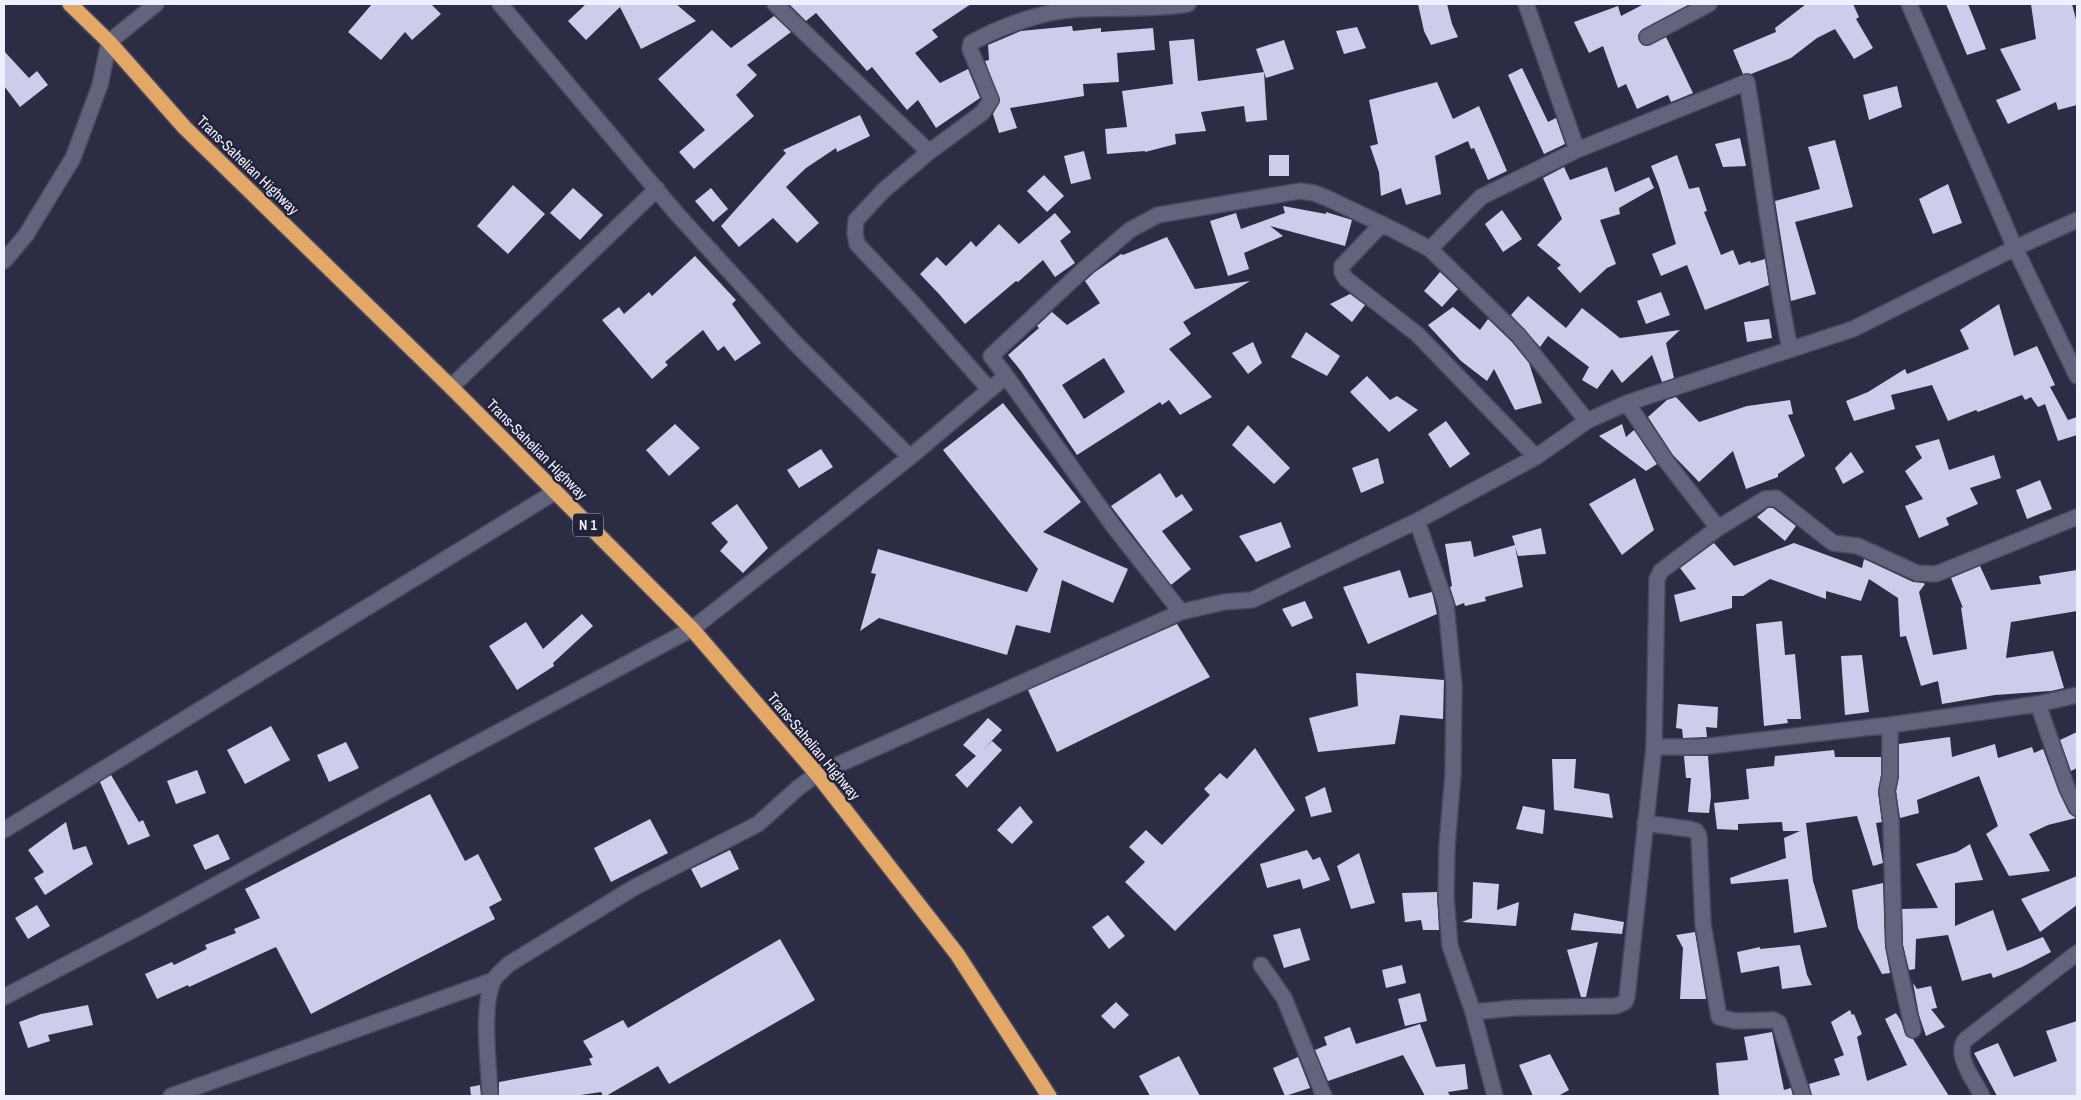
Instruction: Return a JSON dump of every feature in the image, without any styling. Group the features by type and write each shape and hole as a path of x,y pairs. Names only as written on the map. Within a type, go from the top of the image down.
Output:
{"highway":[{"name":"Trans-Sahelian Highway","path":"70,4 109,42 185,128 451,387 692,629 818,774 956,954 1049,1096"}],"street":[{"path":"4,261 26,235 72,158 100,85 109,42 156,4"},
{"path":"500,4 656,189 794,342 910,458"},
{"path":"775,4 929,152"},
{"path":"989,389 911,301 857,244 855,233 856,220 884,190 929,152 982,113 991,100 970,49 971,43 1015,24 1048,14 1078,9 1188,4"},
{"path":"1526,4 1577,150"},
{"path":"1647,38 1709,4"},
{"path":"1909,4 2015,248 2077,376"},
{"path":"1430,249 1481,197 1577,150 1748,82 1777,283 1790,349"},
{"path":"451,387 656,189"},
{"path":"1181,612 1114,527 991,356 1082,271 1130,230 1158,215 1300,191 1314,193 1327,198 1382,224 1430,249 1519,336 1587,421"},
{"path":"171,1096 494,980 509,964 635,888 758,824 798,788 818,774 1181,612 1209,605 1252,600 1417,521 1536,456 1587,421 1627,403 1853,329 2015,248 2077,220"},
{"path":"1382,224 1342,266 1342,272 1346,279 1417,334 1536,456"},
{"path":"4,997 146,923 692,629 910,458 1006,376"},
{"path":"1627,403 1666,461 1718,528"},
{"path":"4,830 555,492"},
{"path":"1474,1012 1514,1008 1616,1006 1625,1002 1654,747 1657,579 1661,571 1718,528 1765,500 1776,498 1833,543 1858,546 1917,573 1926,575 1936,574 2077,517"},
{"path":"1417,521 1446,606 1454,686 1453,774 1447,846 1447,908 1450,946 1474,1012 1495,1096"},
{"path":"1654,747 1701,747 1890,725 2038,704 2077,696"},
{"path":"2038,704 2067,788 2077,808"},
{"path":"1890,725 1890,776 1887,791 1891,822 1894,946 1913,1030"},
{"path":"1645,823 1689,829 1696,831 1699,836 1703,924 1719,1017 1735,1021 1774,1020 1779,1023 1803,1096"},
{"path":"1982,1096 1963,1058 1962,1045 1965,1040 2077,953"},
{"path":"1261,964 1284,998 1324,1096"},
{"path":"490,1096 487,1018 494,980"}],"building":[{"path":"372,4 431,4 441,14 412,40 405,32 381,60 348,32"},
{"path":"586,4 676,4 696,21 641,49 620,7 586,40 568,21"},
{"path":"789,4 971,4 932,30 938,37 915,53 940,83 968,69 980,98 936,128 918,100 907,110 872,67 867,71 816,13 806,21"},
{"path":"1418,4 1447,4 1452,24 1458,37 1431,45 1424,31"},
{"path":"1644,4 1690,4 1643,29 1638,37 1642,45 1647,46 1666,37 1693,93 1671,102 1668,95 1637,109 1626,84 1618,88 1603,46 1589,53 1574,22 1618,6 1621,16"},
{"path":"1806,4 1853,4 1859,17 1856,19 1873,48 1854,59 1835,29 1817,38 1791,58 1751,74 1743,74 1733,50 1776,32 1775,28"},
{"path":"1946,4 1968,4 1986,49 1967,55"},
{"path":"2031,4 2072,4 2077,23 2077,105 2058,110 2056,102 2008,124 1996,100 2021,90 2000,49 2036,39"},
{"path":"774,16 791,32 747,65 757,75 736,95 754,116 694,169 679,152 705,130 658,79 712,30 731,48"},
{"path":"1072,26 1073,31 1101,28 1101,32 1153,28 1155,50 1117,53 1119,82 1083,84 1084,96 1010,108 1017,128 999,133 993,114 1000,101 985,61 989,60 988,45 1021,31"},
{"path":"1357,27 1366,48 1344,54 1336,31"},
{"path":"1194,39 1198,81 1264,72 1267,120 1246,122 1244,106 1201,112 1206,131 1175,134 1176,144 1145,152 1107,154 1105,129 1127,127 1122,91 1173,84 1169,41"},
{"path":"1284,40 1294,69 1266,78 1256,49"},
{"path":"4,51 29,78 37,71 48,85 20,107 4,86"},
{"path":"1522,68 1548,122 1556,118 1565,144 1544,154 1508,75"},
{"path":"1437,82 1453,119 1479,106 1507,171 1488,180 1474,148 1471,149 1468,141 1435,156 1441,194 1406,205 1401,188 1381,196 1379,172 1370,146 1378,144 1369,100"},
{"path":"1897,86 1902,107 1869,120 1863,95"},
{"path":"860,115 870,136 837,152 836,148 806,168 786,187 819,223 797,243 773,218 739,247 721,226 786,153 783,150"},
{"path":"1740,138 1746,166 1723,167 1715,144"},
{"path":"1835,140 1853,207 1795,222 1816,294 1791,301 1775,201 1820,189 1808,147"},
{"path":"1084,151 1091,179 1071,184 1064,156"},
{"path":"1269,155 1289,155 1289,176 1269,176"},
{"path":"1677,155 1689,189 1699,187 1707,211 1704,212 1721,255 1733,250 1739,265 1765,259 1769,285 1705,310 1687,265 1661,276 1652,254 1676,244 1659,186 1651,166"},
{"path":"1564,167 1570,180 1607,167 1615,192 1649,177 1654,188 1619,208 1620,214 1600,220 1616,264 1607,268 1580,293 1557,268 1561,265 1537,245 1562,219 1543,178"},
{"path":"1044,175 1064,196 1047,212 1027,191"},
{"path":"1948,184 1962,223 1933,234 1919,199"},
{"path":"513,185 545,214 508,254 477,226"},
{"path":"573,188 603,215 580,240 550,213"},
{"path":"711,188 728,209 713,222 695,201"},
{"path":"1283,206 1326,214 1326,212 1352,220 1345,246 1270,226 1283,236 1244,253 1249,269 1228,276 1210,221 1236,213 1241,229 1285,213"},
{"path":"1502,210 1522,239 1503,252 1485,224"},
{"path":"1055,213 1071,232 1060,241 1075,263 1055,277 1043,260 965,324 920,274 937,257 946,266 971,241 976,247 999,224 1019,244"},
{"path":"1167,237 1195,289 1250,281 1183,322 1191,334 1169,349 1212,397 1180,415 1169,400 1162,405 1160,402 1077,455 1021,371 1008,355 1039,328 1037,326 1052,312 1067,325 1100,303 1085,281 1121,254 1123,255","holes":["1104,358 1125,392 1084,419 1062,385"]},
{"path":"695,256 736,300 732,304 761,343 735,361 724,346 718,351 703,330 665,362 668,365 652,379 602,320 619,307 624,314 649,292 652,296"},
{"path":"1440,272 1458,289 1442,307 1424,291"},
{"path":"1661,292 1670,315 1646,324 1637,301"},
{"path":"1350,294 1365,305 1352,322 1330,304"},
{"path":"1528,296 1566,328 1582,308 1620,338 1680,330 1666,343 1674,378 1662,382 1652,355 1622,383 1612,369 1597,389 1582,380 1589,367 1548,336 1540,347 1511,315"},
{"path":"1999,304 2014,356 2037,346 2055,385 2050,387 2068,420 2077,417 2077,435 2058,441 2045,404 2038,407 2031,397 2025,400 2022,395 1948,421 1932,385 1891,395 1895,409 1854,421 1846,401 1868,392 1905,369 1907,374 1969,349 1960,330"},
{"path":"1453,307 1480,330 1488,319 1512,342 1529,363 1542,403 1515,410 1494,369 1487,381 1461,361 1428,325"},
{"path":"1769,319 1772,338 1747,342 1744,322"},
{"path":"1306,332 1340,356 1327,376 1291,357"},
{"path":"1253,342 1262,363 1248,374 1232,353"},
{"path":"1367,376 1390,400 1397,396 1418,410 1389,432 1350,392"},
{"path":"1676,397 1699,422 1747,406 1790,400 1793,414 1788,415 1805,456 1778,474 1778,477 1746,489 1733,451 1699,482 1673,455 1648,417 1667,400"},
{"path":"1003,403 1081,502 1043,532 1128,569 1113,603 1062,580 1050,633 1016,625 1007,655 879,618 860,631 876,574 871,573 878,549 1027,592 1038,569 943,450"},
{"path":"1446,421 1470,454 1450,468 1428,434"},
{"path":"675,424 700,448 669,476 646,450"},
{"path":"1622,424 1626,437 1634,430 1657,464 1646,471 1599,436"},
{"path":"1248,425 1290,468 1274,484 1232,445"},
{"path":"1939,439 1949,470 1994,455 2001,478 1970,488 1978,504 1946,518 1949,525 1919,538 1905,506 1923,499 1905,471 1922,458 1915,446"},
{"path":"821,449 833,467 799,488 787,470"},
{"path":"1851,452 1864,472 1843,484 1835,468"},
{"path":"1378,458 1384,483 1361,493 1352,468"},
{"path":"1160,473 1176,498 1182,494 1193,510 1162,531 1191,569 1171,585 1111,506"},
{"path":"1635,478 1654,530 1622,555 1589,504"},
{"path":"2040,480 2052,509 2027,519 2016,490"},
{"path":"737,504 768,548 743,573 720,551 728,542 711,523"},
{"path":"1768,508 1773,508 1796,526 1785,541 1757,517"},
{"path":"1281,522 1291,547 1256,562 1239,536"},
{"path":"1541,528 1546,554 1518,556 1515,546 1523,587 1485,597 1486,601 1465,606 1464,603 1456,606 1450,587 1452,586 1445,544 1471,541 1474,557 1515,545 1512,536"},
{"path":"1714,543 1734,566 1794,543 1862,568 1864,559 1913,582 1925,584 1919,592 1933,655 1967,649 1961,607 1963,608 1951,578 1980,566 1991,590 2041,584 2039,576 2077,570 2077,611 2011,622 2006,658 2053,651 2064,688 2051,691 1995,695 1942,704 1938,681 1921,686 1906,636 1900,637 1898,598 1869,579 1861,601 1826,591 1826,599 1770,579 1743,596 1732,596 1732,608 1680,622 1674,595 1696,589 1680,568"},
{"path":"1400,570 1409,598 1432,592 1437,614 1368,644 1343,587"},
{"path":"1305,601 1313,618 1292,627 1282,609"},
{"path":"582,614 593,626 553,663 554,666 517,690 489,646 526,622 543,649"},
{"path":"1782,621 1785,655 1795,654 1801,719 1787,719 1788,723 1764,726 1756,624"},
{"path":"1177,624 1210,677 1057,752 1028,690"},
{"path":"1862,655 1869,712 1845,715 1841,656"},
{"path":"1356,673 1444,680 1443,719 1400,715 1395,744 1318,752 1309,718 1358,706"},
{"path":"1678,704 1718,707 1717,728 1706,727 1707,737 1683,738 1682,729 1676,728"},
{"path":"988,718 1002,730 983,750 992,741 1002,750 967,788 955,775 976,756 963,745"},
{"path":"271,726 290,760 245,784 227,750"},
{"path":"2077,732 2077,768 2071,771 2060,740"},
{"path":"1950,737 1952,757 1995,744 1998,758 2032,747 2034,753 2043,749 2069,813 2076,818 2048,825 2029,834 2050,871 2009,876 1986,834 1998,826 1979,776 1917,800 1919,813 1900,818 1896,791 1899,776 1899,744"},
{"path":"346,742 359,768 329,782 317,755"},
{"path":"1255,748 1295,810 1175,931 1125,882 1145,862 1129,847 1146,830 1162,845 1210,795 1204,789 1220,773 1227,779"},
{"path":"1834,750 1835,757 1881,757 1881,775 1878,792 1882,822 1876,823 1883,863 1873,866 1857,816 1806,823 1813,881 1827,927 1794,933 1788,879 1731,884 1730,878 1786,858 1784,838 1800,831 1783,831 1782,822 1738,824 1738,830 1717,829 1714,803 1749,799 1746,769 1774,766 1775,756"},
{"path":"1684,756 1708,756 1711,796 1709,813 1688,812 1691,778 1686,778"},
{"path":"1552,759 1576,759 1574,788 1609,794 1613,818 1554,810"},
{"path":"197,770 206,793 176,804 167,781"},
{"path":"111,775 139,822 143,820 150,836 128,845 100,782"},
{"path":"1325,787 1332,812 1311,817 1305,797"},
{"path":"430,794 465,861 478,854 502,900 489,907 495,919 311,1014 276,947 189,987 188,985 157,999 145,974 172,962 174,965 207,949 205,945 236,933 234,929 260,918 245,889"},
{"path":"1020,806 1033,822 1012,844 997,830"},
{"path":"1523,806 1545,810 1543,834 1516,829"},
{"path":"650,819 668,853 611,882 594,848"},
{"path":"66,822 73,850 86,846 93,864 45,895 34,878 44,872 28,850"},
{"path":"218,834 230,859 205,870 193,845"},
{"path":"1970,844 1983,880 1955,883 1955,926 1993,910 2007,951 2043,937 2051,952 2022,967 1993,978 1991,973 1962,981 1948,935 1916,939 1915,969 1909,970 1903,945 1902,909 1938,908 1916,864 1957,852"},
{"path":"730,850 739,869 701,888 691,869"},
{"path":"1307,850 1313,860 1320,857 1330,880 1303,889 1300,879 1267,888 1260,864"},
{"path":"1359,853 1375,903 1351,909 1337,866"},
{"path":"2077,876 2077,905 2040,932 2021,899"},
{"path":"1473,882 1499,884 1497,910 1519,902 1516,926 1462,922 1472,918"},
{"path":"1883,883 1885,946 1890,973 1882,974 1858,928 1852,890"},
{"path":"1437,892 1439,930 1423,930 1421,920 1405,922 1402,893"},
{"path":"37,905 50,926 28,939 15,918"},
{"path":"1574,913 1624,922 1622,934 1571,930"},
{"path":"1108,915 1125,936 1109,949 1092,927"},
{"path":"1300,928 1310,960 1284,968 1273,935"},
{"path":"1695,932 1706,999 1680,999 1683,948 1676,935"},
{"path":"780,939 815,1000 669,1084 658,1066 606,1096 603,1096 601,1092 574,1096 499,1096 499,1082 592,1065 589,1059 593,1057 583,1041 623,1020 628,1028"},
{"path":"1598,942 1586,997 1581,997 1567,950"},
{"path":"1800,945 1807,975 1812,985 1782,989 1779,966 1741,973 1737,952 1760,947 1760,949"},
{"path":"1402,965 1406,983 1386,988 1382,970"},
{"path":"1913,983 1917,989 1931,986 1937,1008 1931,1009 1945,1027 1926,1036 1919,1015"},
{"path":"1420,993 1427,1021 1405,1026 1398,999"},
{"path":"1116,1002 1129,1015 1114,1029 1101,1016"},
{"path":"88,1005 93,1025 48,1035 50,1041 28,1048 19,1022 41,1014"},
{"path":"1850,1010 1852,1015 1854,1014 1862,1034 1857,1037 1867,1081 1907,1065 1885,1019 1896,1013 1906,1036 1913,1039 1949,1096 1812,1096 1809,1084 1840,1075 1834,1059 1844,1055 1831,1022"},
{"path":"2077,1021 2077,1096 1997,1096 1974,1053 1998,1043 2014,1077 2057,1061 2046,1031"},
{"path":"1420,1024 1436,1067 1465,1064 1468,1089 1448,1092 1450,1096 1425,1096 1403,1055 1328,1081 1315,1050 1327,1045 1324,1037 1350,1027 1356,1044"},
{"path":"1772,1032 1784,1090 1791,1088 1793,1096 1719,1096 1716,1063 1748,1060 1744,1037"},
{"path":"1550,1054 1569,1090 1558,1096 1533,1096 1519,1065"},
{"path":"1179,1056 1200,1096 1150,1096 1139,1076"},
{"path":"1298,1057 1310,1088 1285,1096 1273,1068"},
{"path":"480,1085 481,1096 471,1096 470,1087"}]}
